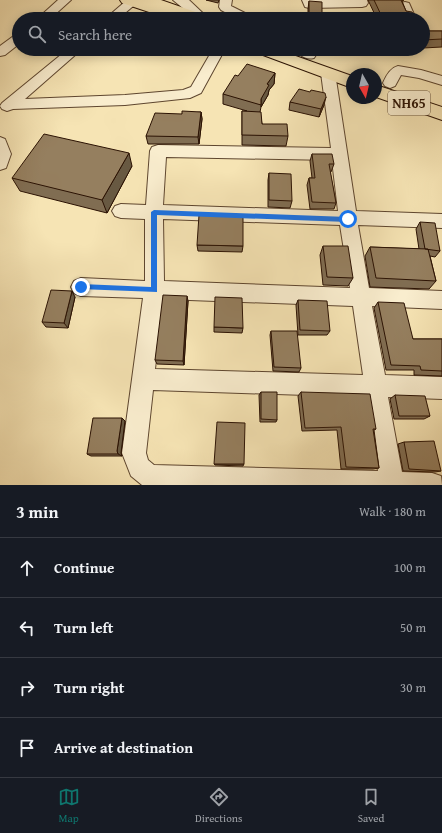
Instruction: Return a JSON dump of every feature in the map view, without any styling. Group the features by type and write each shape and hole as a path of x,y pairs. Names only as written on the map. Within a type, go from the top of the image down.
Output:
{"highway":[{"path":"147,0 182,12"},
{"path":"129,1 160,12"},
{"path":"281,56 346,80"},
{"path":"316,56 348,68"},
{"name":"NH65","path":"382,84 442,101"},
{"name":"NH65","path":"382,84 442,114"}],"street":[{"path":"51,12 65,0"},
{"path":"179,0 194,12"},
{"path":"226,0 225,7 234,12"},
{"path":"308,0 308,4 362,3 361,0"},
{"path":"118,12 129,1"},
{"path":"405,6 407,12"},
{"path":"0,52 12,43"},
{"path":"5,107 67,56"},
{"path":"5,107 186,95 196,90 215,56"},
{"path":"382,83 393,76 398,70 421,74 442,81"},
{"path":"328,73 348,219 392,484"},
{"path":"0,143 3,154 0,164"},
{"path":"339,154 158,150 154,212 154,290 134,453 136,463 143,474 152,478 295,483 432,485"},
{"path":"121,211 442,222"},
{"path":"81,287 442,300"},
{"path":"143,379 442,388"}],"building":[{"path":"374,0 401,0 406,11 412,12 380,12"},
{"path":"309,1 322,2 322,12 309,12"},
{"path":"430,31 442,31 442,39 430,40"},
{"path":"247,64 275,73 267,84 269,85 261,99 261,105 223,94 235,75 238,76"},
{"path":"299,89 310,92 311,90 325,93 326,97 321,109 290,102"},
{"path":"182,111 201,112 198,137 146,136 155,113 182,114"},
{"path":"242,111 261,112 262,124 287,124 288,136 242,135"},
{"path":"44,134 129,153 102,200 12,178"},
{"path":"312,154 332,154 334,164 329,164 336,203 312,202 309,178 315,178"},
{"path":"269,173 291,174 292,201 269,200"},
{"path":"199,215 243,217 243,246 197,245"},
{"path":"420,222 435,223 440,251 425,249"},
{"path":"323,246 348,246 353,278 327,277"},
{"path":"370,247 428,249 436,281 376,278"},
{"path":"51,290 72,291 64,323 42,322"},
{"path":"163,295 187,296 183,361 155,360"},
{"path":"215,297 242,298 243,328 214,327"},
{"path":"298,300 327,301 330,331 300,330"},
{"path":"378,302 404,303 413,339 442,339 442,371 421,370 420,366 391,365"},
{"path":"271,331 297,331 301,368 274,367"},
{"path":"261,392 277,392 277,420 261,419"},
{"path":"301,392 370,394 376,429 373,429 379,468 346,467 341,427 305,428"},
{"path":"395,395 425,396 430,416 399,416"},
{"path":"93,418 122,418 117,451 118,454 87,454"},
{"path":"217,422 245,423 244,464 214,464"},
{"path":"434,441 441,471 409,469 404,442"}],"route":[{"path":"81,287 154,290 154,212 348,219"}]}
